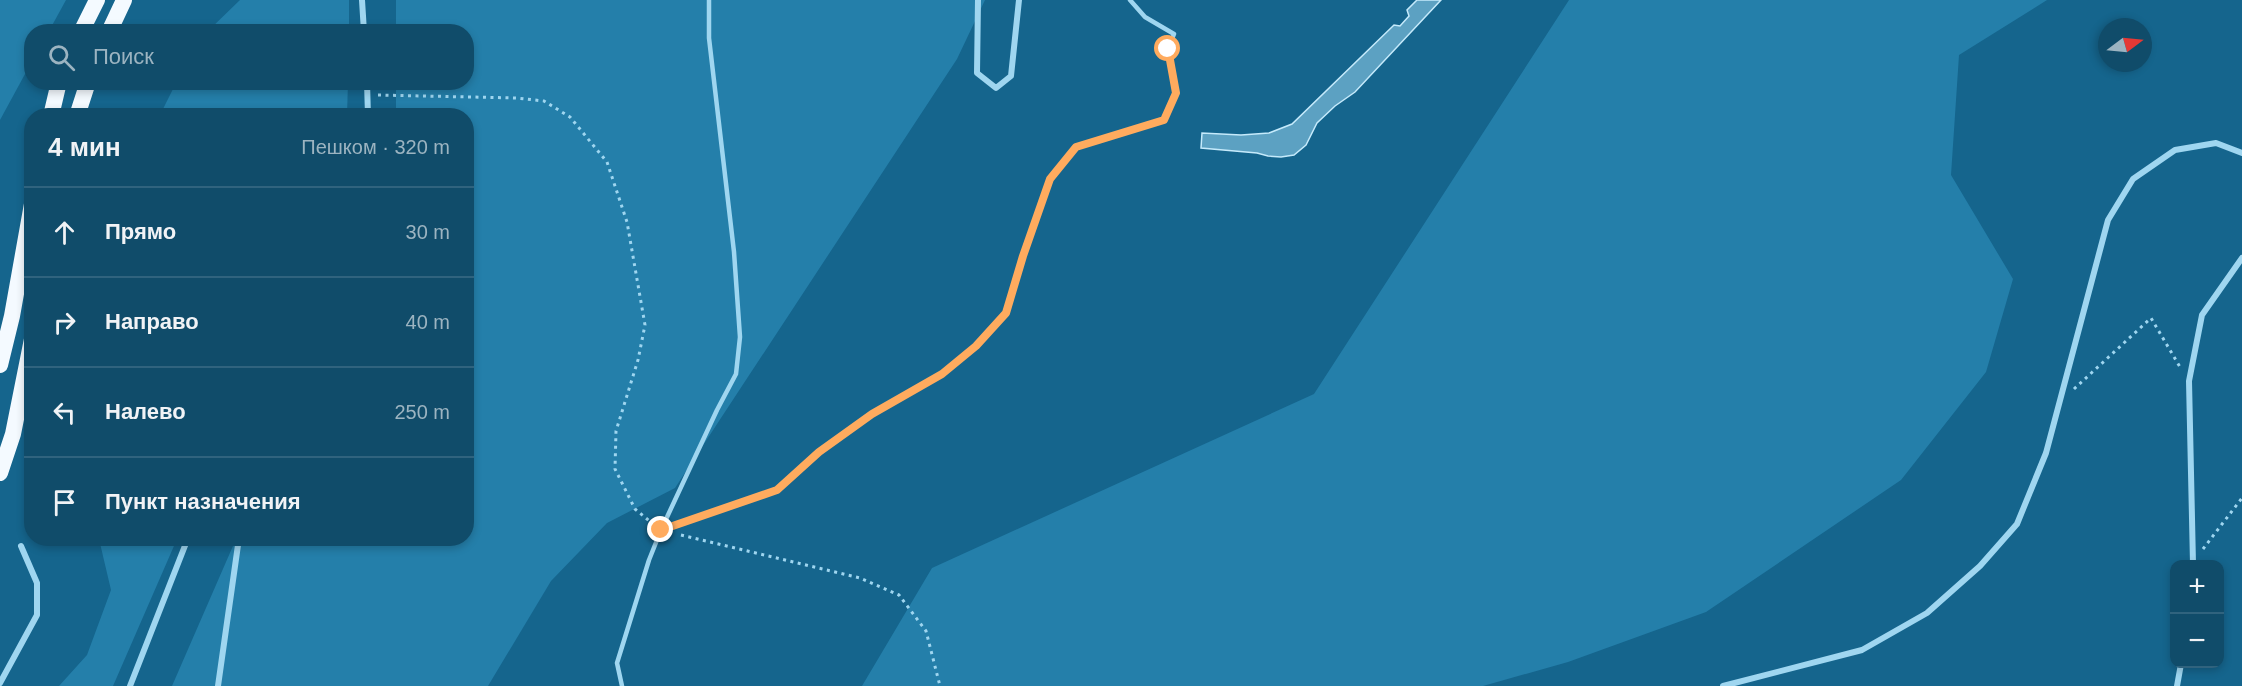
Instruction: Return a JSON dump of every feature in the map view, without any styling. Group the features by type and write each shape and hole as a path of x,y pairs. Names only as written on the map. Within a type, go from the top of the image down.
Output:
{"highway":[{"path":"85,24 96,0"},
{"path":"114,24 124,0"},
{"path":"53,108 57,90"},
{"path":"80,108 85,90"},
{"path":"0,365 12,316 24,249"},
{"path":"0,473 13,434 24,379"}],"street":[{"path":"362,0 364,24"},
{"path":"978,0 977,73 996,88 1011,76 1019,0"},
{"path":"367,90 368,108"},
{"path":"1723,686 1862,650 1927,613 1980,566 2017,524 2046,453 2108,220 2133,179 2175,150 2216,143 2242,153"},
{"path":"2193,560 2189,381 2202,315 2242,258"},
{"path":"0,682 37,615 37,584 21,546"},
{"path":"130,686 185,546"},
{"path":"218,686 238,546"},
{"path":"2177,686 2180,668"}],"lane":[{"path":"622,686 617,663 649,560 661,530 736,374 740,337 734,252 708,38 709,0"},
{"path":"661,530 777,490 819,452 872,414 942,374 976,346 1006,313 1050,179 1076,147 1164,120 1171,107 1176,93 1168,49 1174,34 1145,17 1130,0"}],"path":[{"path":"367,94 516,98 544,101 570,117 607,162 627,222 645,325 638,360 616,431 615,469 635,509 661,530 860,578 899,595 926,631 940,686"},
{"path":"2059,403 2151,318 2189,381"},
{"path":"2195,560 2242,498"}],"shaded area":[{"path":"0,0 66,0 53,24 24,24 24,76 0,120"},
{"path":"240,0 349,0 349,24 215,24"},
{"path":"396,0 985,0 957,59 675,488 607,523 551,581 488,686 172,686 233,546 474,546 474,108 396,108 396,90 474,90 474,24 396,24"},
{"path":"1569,0 2047,0 1959,55 1951,175 2013,279 1986,372 1901,480 1706,612 1568,662 1483,686 862,686 932,568 1314,394"},
{"path":"172,90 348,90 347,108 164,108"},
{"path":"101,546 174,546 113,686 59,686 87,655 111,590"}],"building":[{"path":"1417,0 1441,0 1355,92 1317,123 1306,145 1294,155 1281,157 1201,148 1202,133 1241,135 1269,133 1292,124 1394,25 1400,26 1409,16 1407,10"}],"route":[{"path":"661,530 777,490 819,452 872,414 942,374 976,346 1006,313 1050,179 1076,147 1164,120 1176,93 1168,49"}]}
